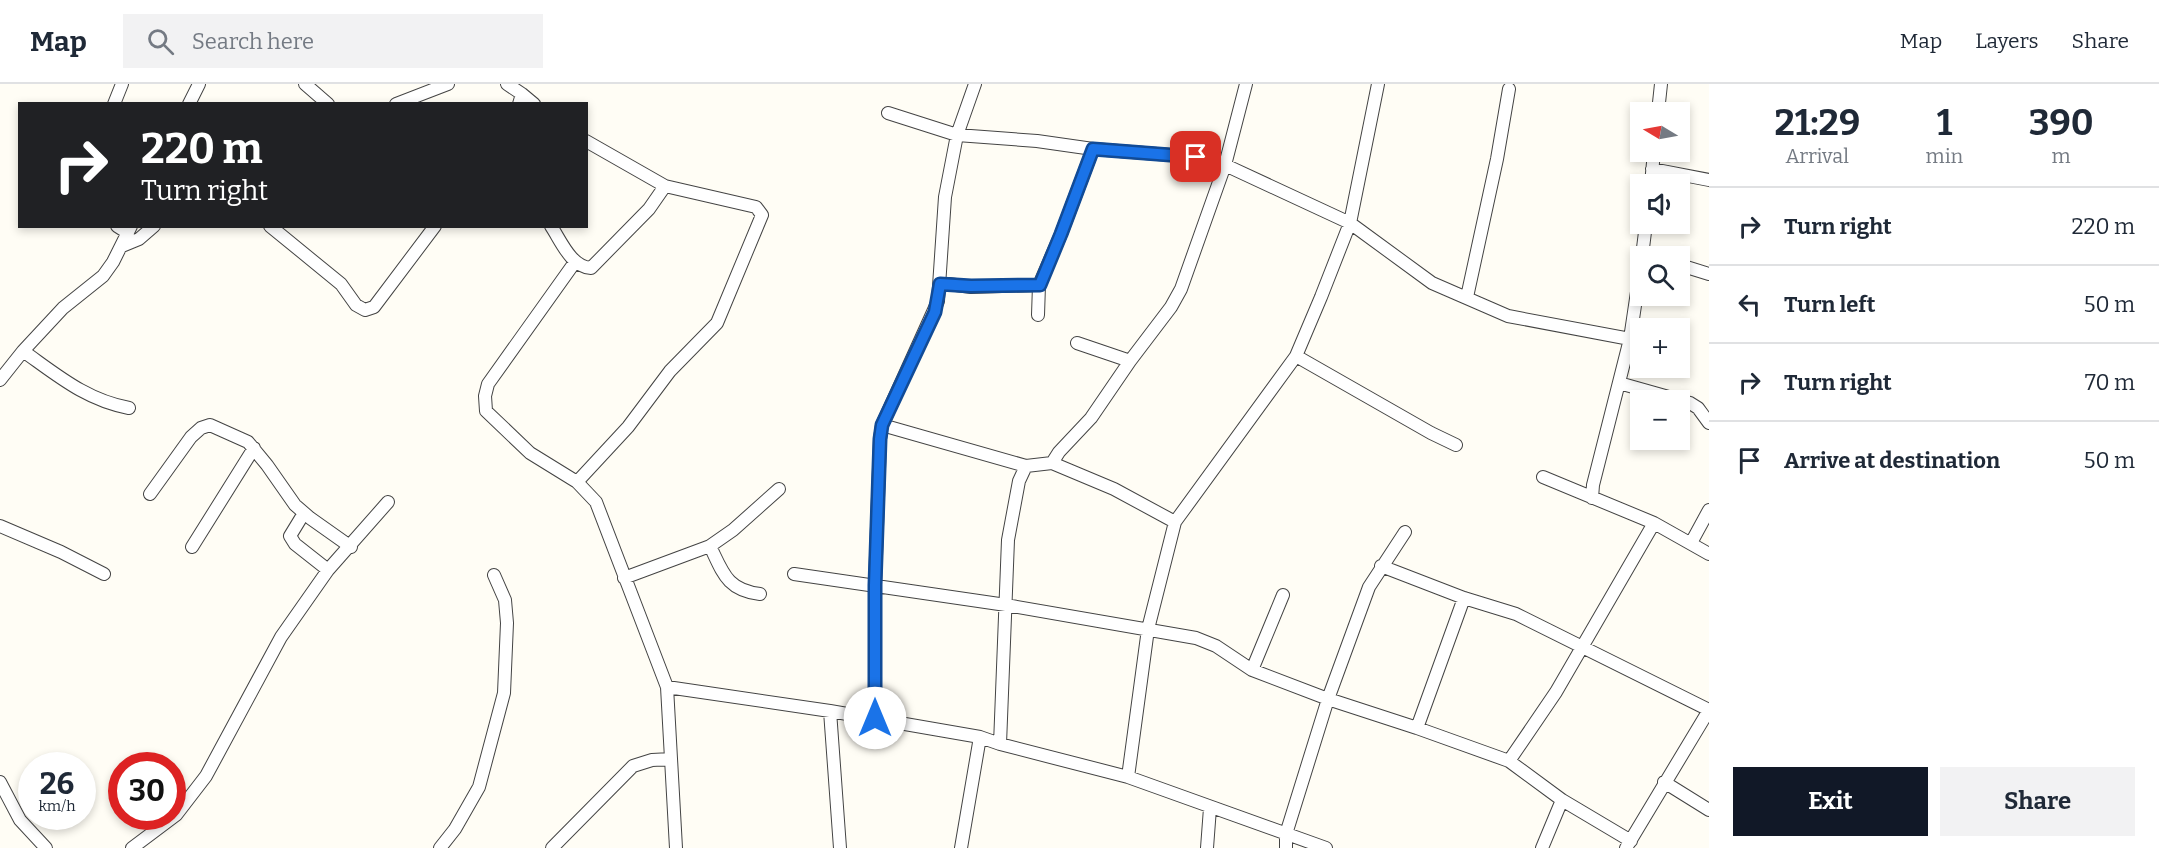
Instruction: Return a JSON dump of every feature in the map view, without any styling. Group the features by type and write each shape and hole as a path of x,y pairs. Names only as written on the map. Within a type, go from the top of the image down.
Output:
{"street":[{"path":"115,102 122,84"},
{"path":"190,102 199,84"},
{"path":"305,84 326,102"},
{"path":"401,102 447,84"},
{"path":"507,84 520,99"},
{"path":"875,718 875,585 882,425 935,312 940,284 945,197 957,135 975,84"},
{"path":"1052,463 1059,452 1091,418 1171,307 1181,289 1225,165 1246,84"},
{"path":"1128,777 1148,629 1175,522 1296,356 1350,223 1378,84"},
{"path":"1657,85 1658,102"},
{"path":"1467,297 1497,159 1509,89"},
{"path":"888,113 957,135 1196,157 1225,165 1350,223 1432,283 1508,316 1630,339 1593,485 1592,498"},
{"path":"577,482 628,427 670,371 717,323 762,214 756,207 665,186 588,142"},
{"path":"1038,315 1040,285 1093,149"},
{"path":"1652,174 1653,162"},
{"path":"1652,169 1709,180"},
{"path":"551,228 575,262 582,267 591,268 649,210 665,186"},
{"path":"0,380 63,308 102,276 122,246 125,228"},
{"path":"122,246 139,239 152,228"},
{"path":"272,228 341,284 356,305 365,310 374,307 433,228"},
{"path":"575,262 488,384 485,396 486,411 530,453 577,482 596,502 667,687 676,848"},
{"path":"1690,268 1709,274"},
{"path":"940,284 1040,285"},
{"path":"1077,343 1130,361"},
{"path":"23,351 89,396 108,404 129,408"},
{"path":"1296,356 1456,445"},
{"path":"1619,383 1690,403 1698,408 1709,423"},
{"path":"150,494 191,437 201,428 210,425 248,442 295,505 351,547"},
{"path":"882,425 1026,466 1052,463 1114,489 1175,522"},
{"path":"192,547 254,448"},
{"path":"1000,744 1008,540 1019,481 1026,466"},
{"path":"1543,477 1654,522 1709,554"},
{"path":"624,578 710,546 729,534 779,489"},
{"path":"132,848 176,815 206,776 281,637 328,570 351,547 388,502"},
{"path":"1691,543 1709,510"},
{"path":"304,513 290,536 295,544 328,570"},
{"path":"1509,761 1556,692 1654,522"},
{"path":"0,526 61,552 104,574"},
{"path":"1286,848 1286,834 1328,699 1369,587 1405,532"},
{"path":"710,546 726,580 739,589 760,594"},
{"path":"794,574 1006,605 1196,638 1216,645 1252,670 1328,699 1509,761 1562,800 1629,844 1709,710 1516,614 1464,598 1381,566"},
{"path":"440,848 455,829 479,787 504,693 507,623 504,600 494,575"},
{"path":"1252,670 1283,595"},
{"path":"1417,728 1464,598"},
{"path":"667,687 875,718 980,737 1128,777 1326,848"},
{"path":"830,711 840,848"},
{"path":"961,848 980,737"},
{"path":"552,848 633,766 652,760 671,759"},
{"path":"0,782 20,820 46,848"},
{"path":"1664,782 1709,810"},
{"path":"1542,848 1562,800"},
{"path":"1207,848 1210,808"}],"route":[{"path":"875,718 875,585 882,425 935,312 940,284 1040,285 1093,149 1196,157"}]}
